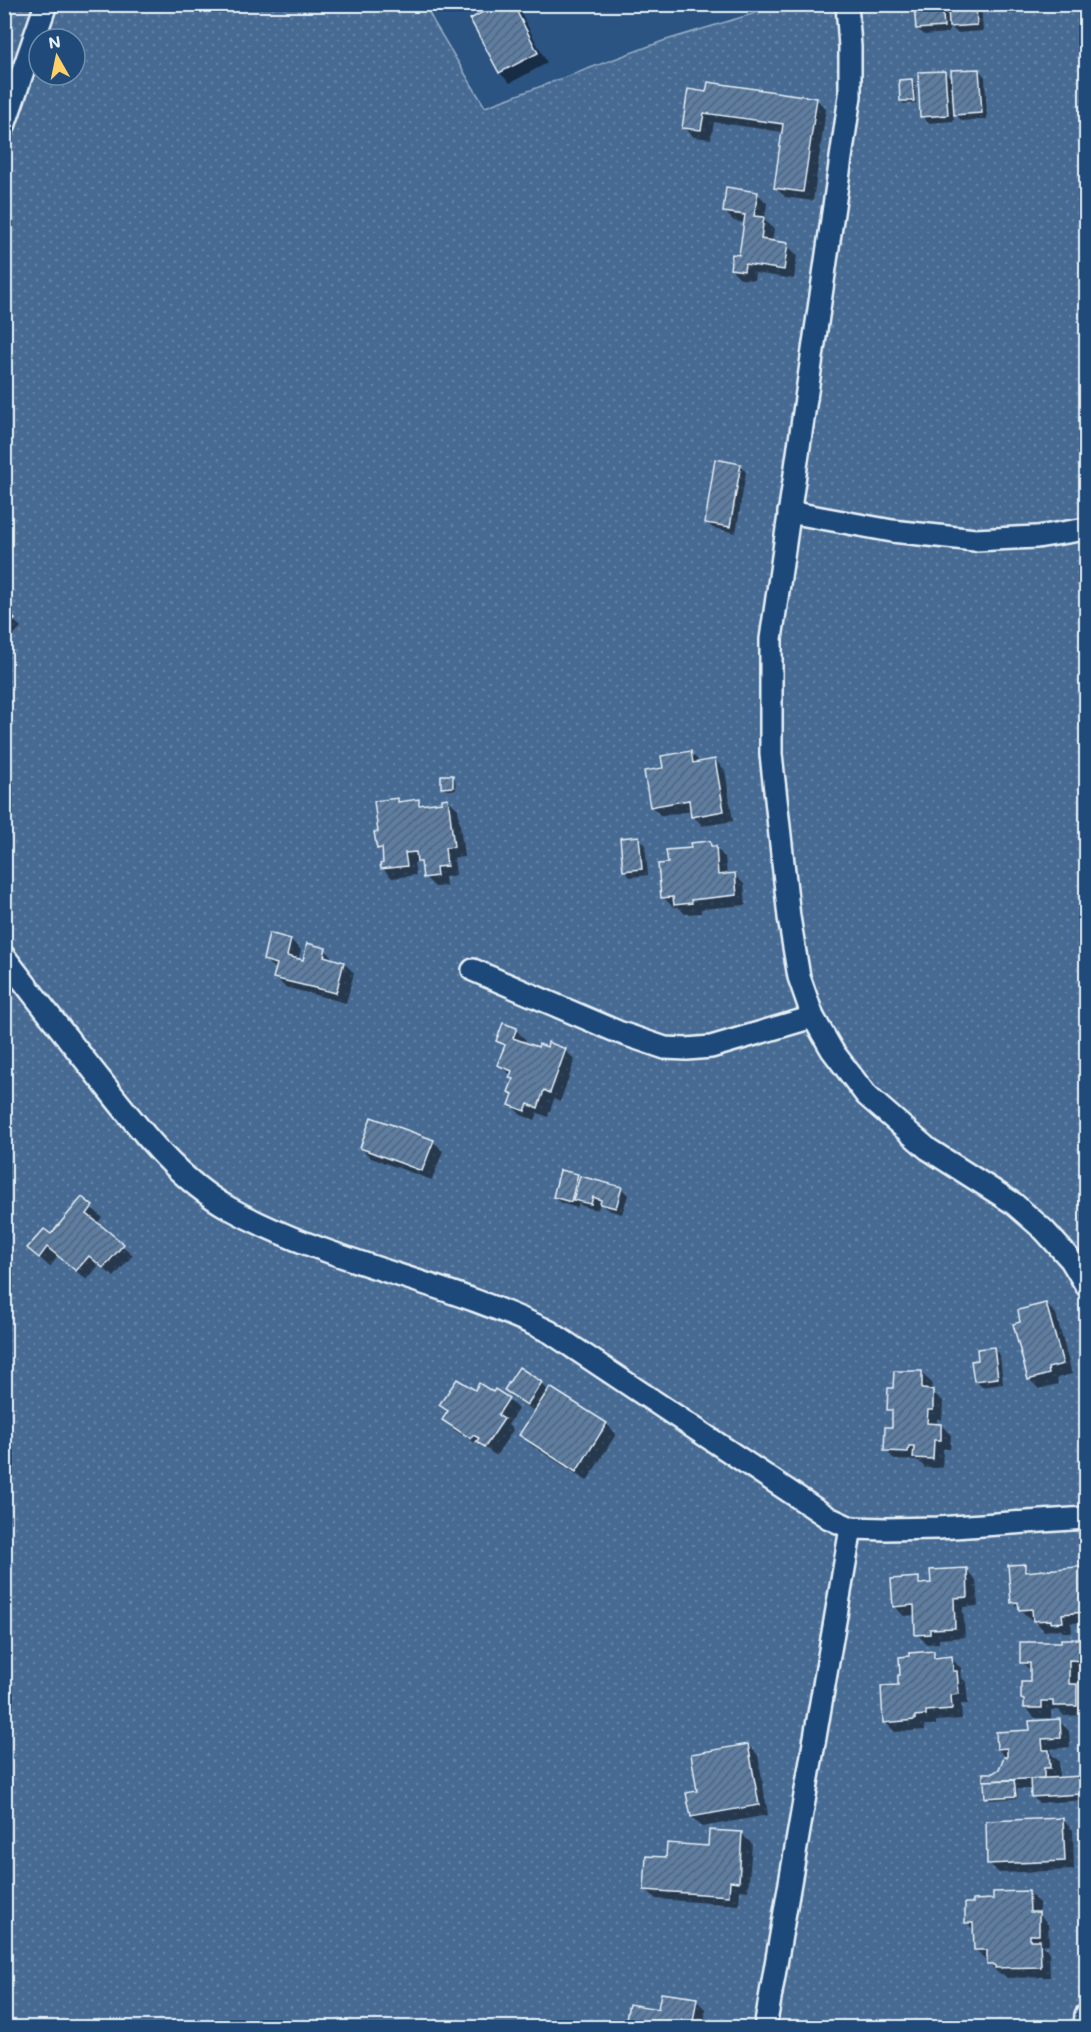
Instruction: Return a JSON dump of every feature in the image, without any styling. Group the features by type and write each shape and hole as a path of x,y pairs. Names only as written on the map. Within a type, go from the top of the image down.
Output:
{"street":[{"path":"4,126 46,4"},
{"path":"847,4 850,96 771,639 771,754 789,917 797,967 813,1017 832,1050 866,1095 928,1149 1013,1203 1044,1230 1071,1260 1086,1285"},
{"path":"789,512 892,531 975,540 1037,537 1086,529"},
{"path":"4,956 44,1010 143,1133 199,1188 227,1207 261,1225 336,1254 519,1316 550,1332 829,1518 851,1528 938,1528 1086,1518"},
{"path":"473,970 618,1032 665,1048 711,1047 813,1017"},
{"path":"765,2028 851,1528"},
{"path":"1085,2028 1086,2015"}],"shaded area":[{"path":"5,5 425,5 485,107 663,41 782,5 1086,5 1086,2027 5,2028"}],"building":[{"path":"479,4 513,4 538,53 499,73 470,19 483,12"},
{"path":"914,4 942,4 944,27 916,29"},
{"path":"948,4 976,4 977,25 949,27"},
{"path":"979,69 982,113 954,115 951,70"},
{"path":"945,71 948,115 920,117 918,72"},
{"path":"912,79 914,101 900,101 899,80"},
{"path":"708,82 817,98 803,192 774,188 783,124 704,113 701,130 682,128 688,89 706,92"},
{"path":"726,187 758,192 754,216 764,217 761,239 788,243 784,270 745,264 744,271 730,269 732,254 739,255 745,215 723,212"},
{"path":"715,459 741,464 730,527 705,523"},
{"path":"4,610 15,619 4,632"},
{"path":"691,751 693,763 715,759 724,811 691,817 689,800 650,807 644,771 663,768 661,756"},
{"path":"441,775 453,775 453,787 441,788"},
{"path":"398,798 398,802 419,799 419,805 442,802 442,799 448,798 454,847 445,848 447,866 436,867 437,876 423,878 421,862 417,862 416,852 405,853 407,866 381,869 382,848 377,849 374,832 378,832 374,801"},
{"path":"639,836 642,869 623,871 620,838"},
{"path":"710,841 711,846 716,846 718,875 735,873 737,895 691,900 692,903 674,905 673,897 661,898 658,864 668,863 666,850 691,848 690,843"},
{"path":"269,933 291,939 287,956 303,960 307,943 326,948 324,956 344,962 336,993 273,978 277,964 263,960"},
{"path":"503,1023 517,1028 513,1038 538,1047 539,1044 547,1047 548,1042 566,1049 550,1093 544,1090 538,1108 528,1104 525,1111 509,1105 513,1094 508,1092 513,1079 509,1078 512,1071 497,1065 505,1045 496,1041"},
{"path":"371,1117 434,1140 422,1171 360,1148"},
{"path":"560,1170 578,1174 571,1202 553,1197"},
{"path":"580,1176 622,1187 616,1208 600,1204 601,1200 593,1197 591,1204 573,1200"},
{"path":"82,1197 93,1206 87,1214 124,1244 103,1268 89,1256 76,1271 47,1247 39,1258 27,1248 44,1229 51,1234"},
{"path":"1046,1303 1063,1364 1048,1368 1049,1374 1028,1380 1013,1324 1020,1322 1018,1310"},
{"path":"994,1347 998,1378 974,1381 971,1361 978,1360 977,1349"},
{"path":"519,1367 542,1382 527,1405 504,1390"},
{"path":"894,1371 922,1371 922,1389 933,1390 933,1410 928,1410 927,1423 941,1424 941,1440 934,1440 933,1459 913,1458 914,1446 909,1446 908,1452 884,1451 885,1427 892,1427 892,1410 887,1410 888,1388 893,1388"},
{"path":"457,1379 475,1390 479,1383 509,1398 498,1415 504,1419 485,1447 476,1442 479,1438 473,1435 471,1439 442,1420 448,1411 439,1405"},
{"path":"550,1387 607,1423 576,1472 519,1435"},
{"path":"1025,1564 1025,1572 1086,1566 1086,1590 1084,1590 1086,1612 1062,1614 1063,1622 1051,1623 1051,1620 1033,1621 1032,1609 1019,1610 1018,1602 1011,1603 1008,1565"},
{"path":"967,1568 968,1597 954,1598 955,1628 930,1629 930,1634 915,1635 914,1605 893,1607 891,1579 919,1577 919,1584 931,1583 930,1570"},
{"path":"1061,1639 1084,1639 1084,1661 1069,1660 1069,1684 1077,1684 1077,1706 1053,1706 1053,1701 1042,1701 1042,1708 1024,1708 1024,1700 1021,1699 1021,1682 1030,1682 1030,1663 1020,1663 1020,1642 1061,1642"},
{"path":"934,1651 934,1658 952,1656 953,1671 957,1671 959,1694 951,1695 952,1709 926,1711 926,1715 915,1716 915,1720 883,1723 881,1686 898,1685 899,1657 909,1656 909,1653"},
{"path":"1060,1719 1061,1738 1042,1739 1043,1750 1049,1750 1050,1768 1044,1768 1044,1778 983,1781 983,1773 993,1773 999,1769 1004,1757 1007,1757 1007,1748 997,1749 996,1732 1030,1730 1029,1721"},
{"path":"748,1744 759,1805 691,1817 686,1793 697,1791 691,1754"},
{"path":"1081,1776 1082,1794 1031,1797 1030,1779"},
{"path":"1014,1780 1016,1796 985,1798 984,1781"},
{"path":"1063,1818 1065,1861 987,1864 986,1821"},
{"path":"709,1830 742,1832 739,1882 730,1881 729,1896 644,1890 646,1856 666,1857 667,1843 708,1846"},
{"path":"1029,1891 1030,1912 1039,1912 1039,1935 1030,1935 1030,1940 1040,1940 1041,1967 995,1968 995,1965 987,1965 987,1950 974,1950 973,1923 965,1923 965,1903 973,1903 973,1900 993,1899 993,1892"},
{"path":"661,1993 697,1998 692,2028 631,2028 632,2020 626,2019 629,2004 658,2009"}]}
